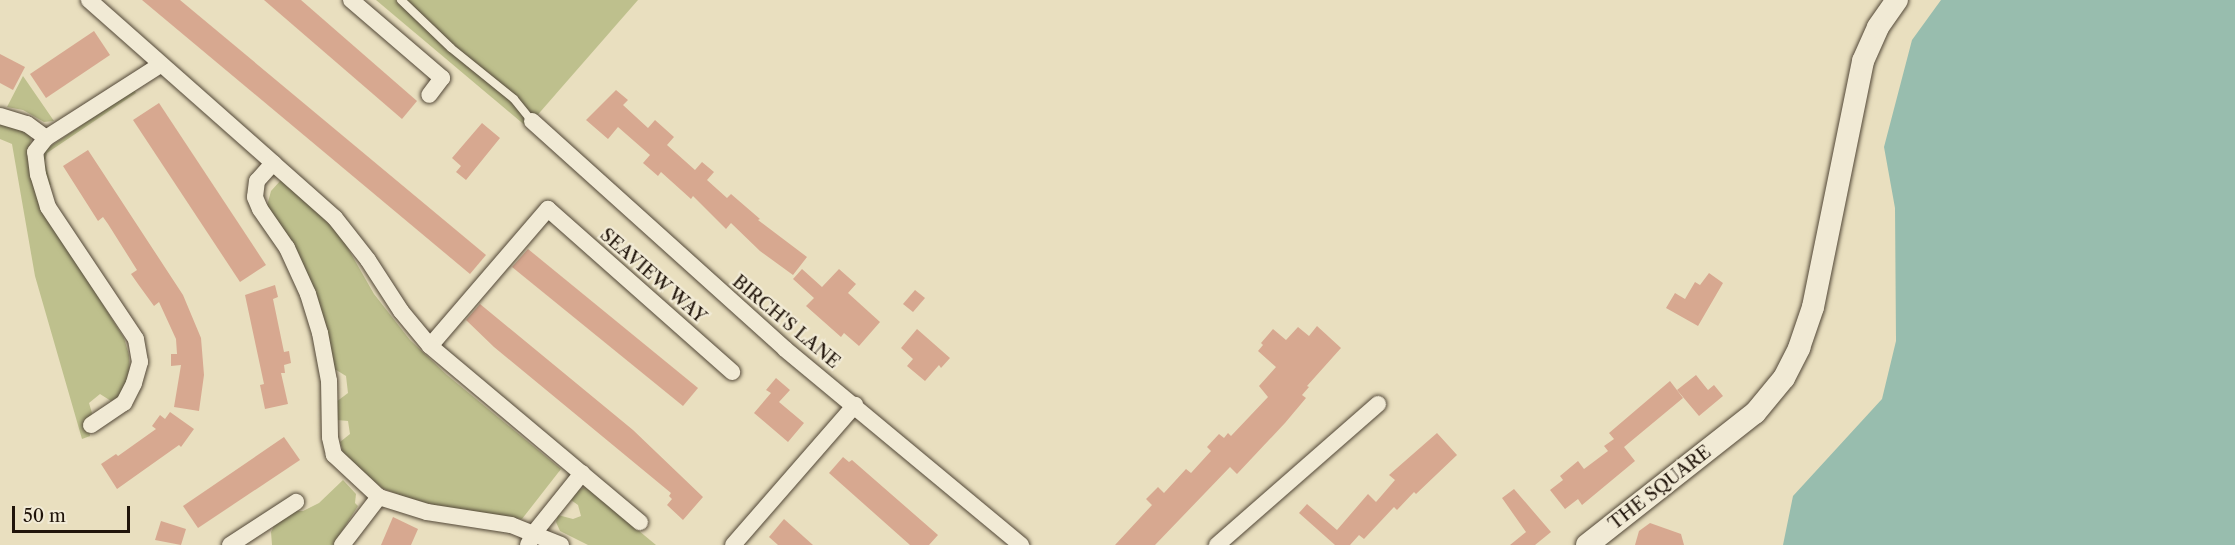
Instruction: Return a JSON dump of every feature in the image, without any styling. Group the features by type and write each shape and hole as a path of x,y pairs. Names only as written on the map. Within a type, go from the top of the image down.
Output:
{"main road":[{"name":"THE SQUARE","path":"1587,545 1755,413 1784,378 1799,348 1824,256 1863,61 1878,27 1897,0"}],"street":[{"path":"89,0 159,65 335,218 368,260 401,311 430,346 640,522"},
{"path":"351,0 442,78 429,95"},
{"path":"91,424 124,403 134,383 140,362 135,339 48,207 38,175 35,152 46,138 159,65"},
{"path":"0,116 27,124 46,138"},
{"name":"BIRCH'S LANE","path":"532,121 785,349 1021,545"},
{"path":"273,163 257,181 255,197 260,209 287,248 308,294 320,333 329,381 330,437 334,455 378,497 427,512 511,525 531,539 561,545"},
{"name":"SEAVIEW WAY","path":"430,346 548,209 732,372"},
{"path":"1217,545 1378,404"},
{"path":"733,545 855,405"},
{"path":"531,539 582,473"},
{"path":"342,545 378,497"},
{"path":"230,545 296,502"}],"lane":[{"path":"400,0 451,48 514,99 532,121"}],"green space":[{"path":"376,0 638,0 527,127"},
{"path":"23,76 54,121 44,122 23,110 7,107"},
{"path":"134,90 136,93 47,153 45,162 51,185 48,185 43,164 45,150"},
{"path":"0,123 16,126 29,133 31,138 28,160 43,210 124,338 129,355 130,374 121,396 111,401 100,394 89,403 92,413 88,423 90,436 82,439 35,276 12,144 0,139"},
{"path":"281,180 342,238 374,294 410,340 447,375 561,469 522,519 444,508 402,496 382,488 344,455 340,442 350,434 348,421 337,420 336,402 348,393 346,376 333,368 267,206 271,191"},
{"path":"343,480 356,494 355,503 358,506 333,545 272,545 271,532 274,526 295,511 303,511 319,503"},
{"path":"586,487 656,545 588,545 560,531 556,522 558,515 573,519 581,516 578,505 571,500 580,489"}],"shaded area":[{"path":"1941,0 2235,0 2235,545 1783,545 1793,496 1882,399 1896,341 1895,208 1884,147 1912,40"}],"building":[{"path":"142,0 180,0 486,255 470,274"},
{"path":"264,0 301,0 417,101 402,119"},
{"path":"94,31 110,55 46,98 30,74"},
{"path":"0,54 25,67 13,90 0,83"},
{"path":"616,90 628,100 623,105 648,128 655,120 674,137 667,145 695,170 702,162 714,172 707,180 727,198 731,194 760,219 758,220 807,257 793,275 760,251 731,223 726,229 693,196 691,199 661,172 658,176 643,163 650,155 618,127 608,139 586,120"},
{"path":"159,103 266,265 240,282 133,120"},
{"path":"482,123 500,138 466,180 456,172 461,166 452,158"},
{"path":"88,150 183,295 201,338 204,375 199,411 174,407 181,365 171,366 171,354 177,354 176,339 159,302 154,306 138,284 131,274 137,270 108,224 103,217 98,221 63,166"},
{"path":"528,249 698,388 683,406 512,267"},
{"path":"802,269 822,287 839,269 856,284 848,293 880,322 859,346 844,333 841,337 806,306 814,298 793,279"},
{"path":"1709,273 1723,283 1698,326 1666,308 1675,293 1685,299 1695,282 1700,285"},
{"path":"275,285 278,297 273,299 284,352 289,351 291,363 284,365 285,373 281,373 288,404 265,409 260,385 264,384 245,295"},
{"path":"915,290 925,298 913,312 903,304"},
{"path":"480,304 633,430 703,497 683,520 667,505 672,499 669,496 671,493 494,347 466,320"},
{"path":"1317,326 1341,348 1307,386 1309,387 1302,395 1306,398 1285,423 1237,474 1230,467 1155,545 1115,545 1152,505 1146,499 1158,487 1164,493 1186,469 1191,473 1211,451 1207,447 1219,434 1224,438 1228,433 1231,436 1268,397 1259,386 1276,367 1258,351 1263,345 1261,343 1273,329 1286,340 1298,327 1309,336"},
{"path":"917,329 950,358 941,368 939,365 925,381 907,366 913,359 901,348"},
{"path":"1696,375 1708,390 1714,385 1723,396 1699,416 1677,390"},
{"path":"776,378 790,390 779,402 804,423 788,442 754,413 771,393 766,390"},
{"path":"1670,381 1683,398 1624,447 1635,461 1582,505 1578,499 1565,509 1550,490 1563,480 1560,476 1578,461 1584,469 1608,451 1604,446 1614,439 1609,433"},
{"path":"170,412 194,429 181,447 179,445 117,489 101,464 116,454 118,456 156,429 152,426 160,415 165,419"},
{"path":"1437,433 1457,455 1397,510 1394,507 1364,539 1359,535 1350,545 1335,545 1299,513 1307,504 1337,530 1368,494 1376,502 1395,480 1389,475"},
{"path":"284,437 300,460 198,528 183,506"},
{"path":"843,457 849,462 852,460 938,535 929,545 910,545 829,473"},
{"path":"1514,489 1551,532 1535,545 1510,545 1526,532 1502,498"},
{"path":"393,517 418,529 411,545 381,545"},
{"path":"784,519 813,545 778,545 769,537"},
{"path":"161,521 186,529 181,545 155,540"},
{"path":"1650,523 1681,534 1684,545 1635,545 1639,531"}]}
